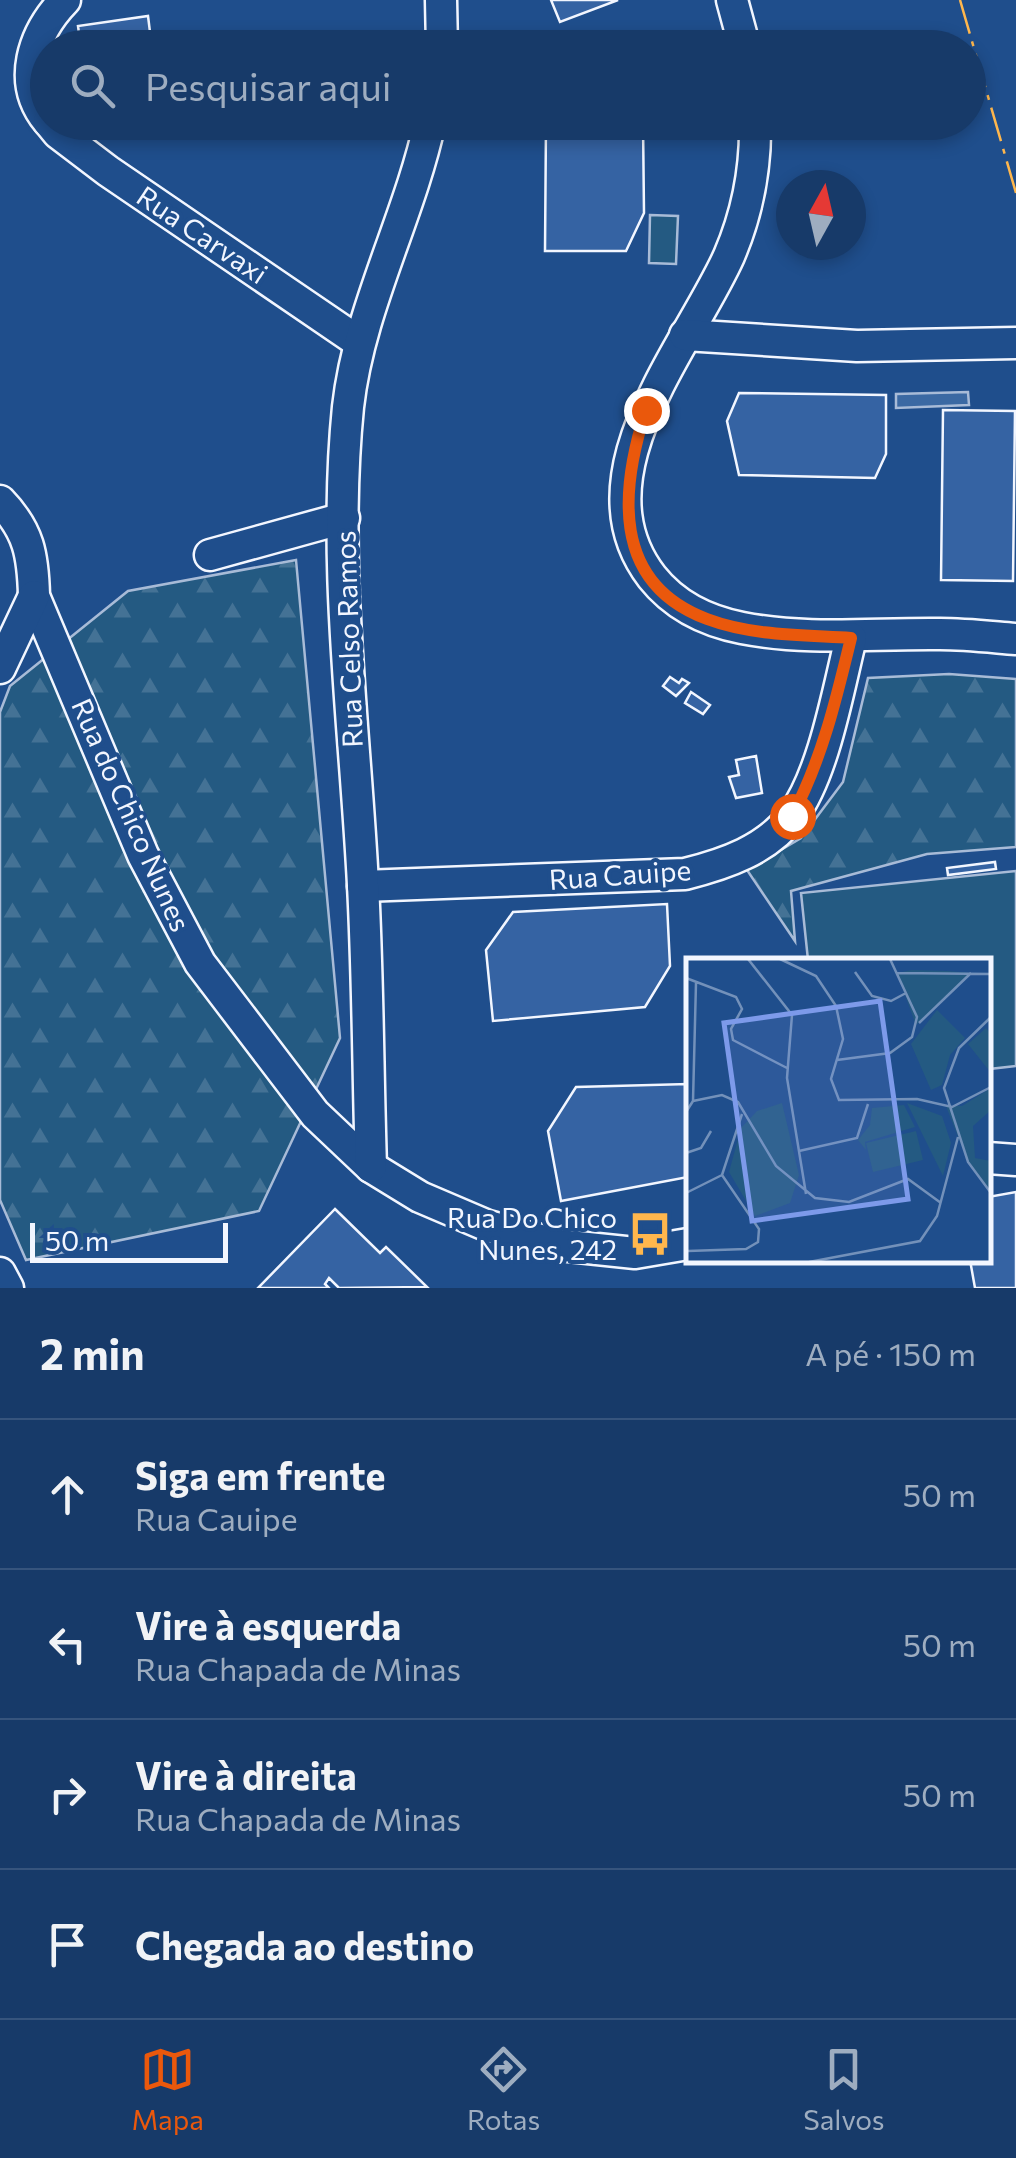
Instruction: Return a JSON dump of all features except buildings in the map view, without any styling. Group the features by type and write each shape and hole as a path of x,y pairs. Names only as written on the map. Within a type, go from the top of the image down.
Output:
{"street":[{"name":"Rua Carvaxi","path":"44,30 64,0"},
{"path":"441,0 442,30"},
{"path":"732,0 740,30"},
{"name":"Rua Carvaxi","path":"67,140 359,342"},
{"name":"Rua Celso Ramos","path":"370,1167 364,886 350,686 344,518 348,406 359,342 424,140"},
{"path":"756,140 746,206 729,256 661,376 631,456 629,530 640,561 666,595 705,618 782,634 851,638 939,634 1016,639"},
{"path":"685,336 857,346 1016,343"},
{"name":"Rua do Chico Nunes","path":"0,501 19,520 33,558 34,596 144,855 200,963 315,1114 370,1167 420,1197 488,1226 559,1245 635,1253 686,1244"},
{"path":"210,555 344,518"},
{"path":"0,668 34,596"},
{"name":"Rua Cauipe","path":"364,886 685,874 744,855 769,839 792,816 810,782 851,638"},
{"path":"991,1158 1016,1160"},
{"path":"0,1272 8,1288"}],"green space":[{"path":"650,215 678,216 676,264 649,263"},
{"path":"296,560 340,1038 259,1211 26,1260 0,1200 0,712 10,686 128,591"},
{"path":"949,674 1016,679 1016,847 927,854 791,891 795,941 747,870 801,838 843,782 868,678"},
{"path":"1016,871 1016,1066 991,1069 991,958 808,958 801,893"}],"water":[{"path":"968,392 969,405 896,408 896,394"}],"power":[{"path":"960,0 969,30"},
{"path":"986,90 1016,193"}],"place":[{"name":"Rua Do Chico Nunes, 242","path":"650,1234"}],"route":[{"path":"646,410 631,456 629,530 640,561 666,595 705,618 741,628 851,638 826,735 810,782 792,816"}]}
